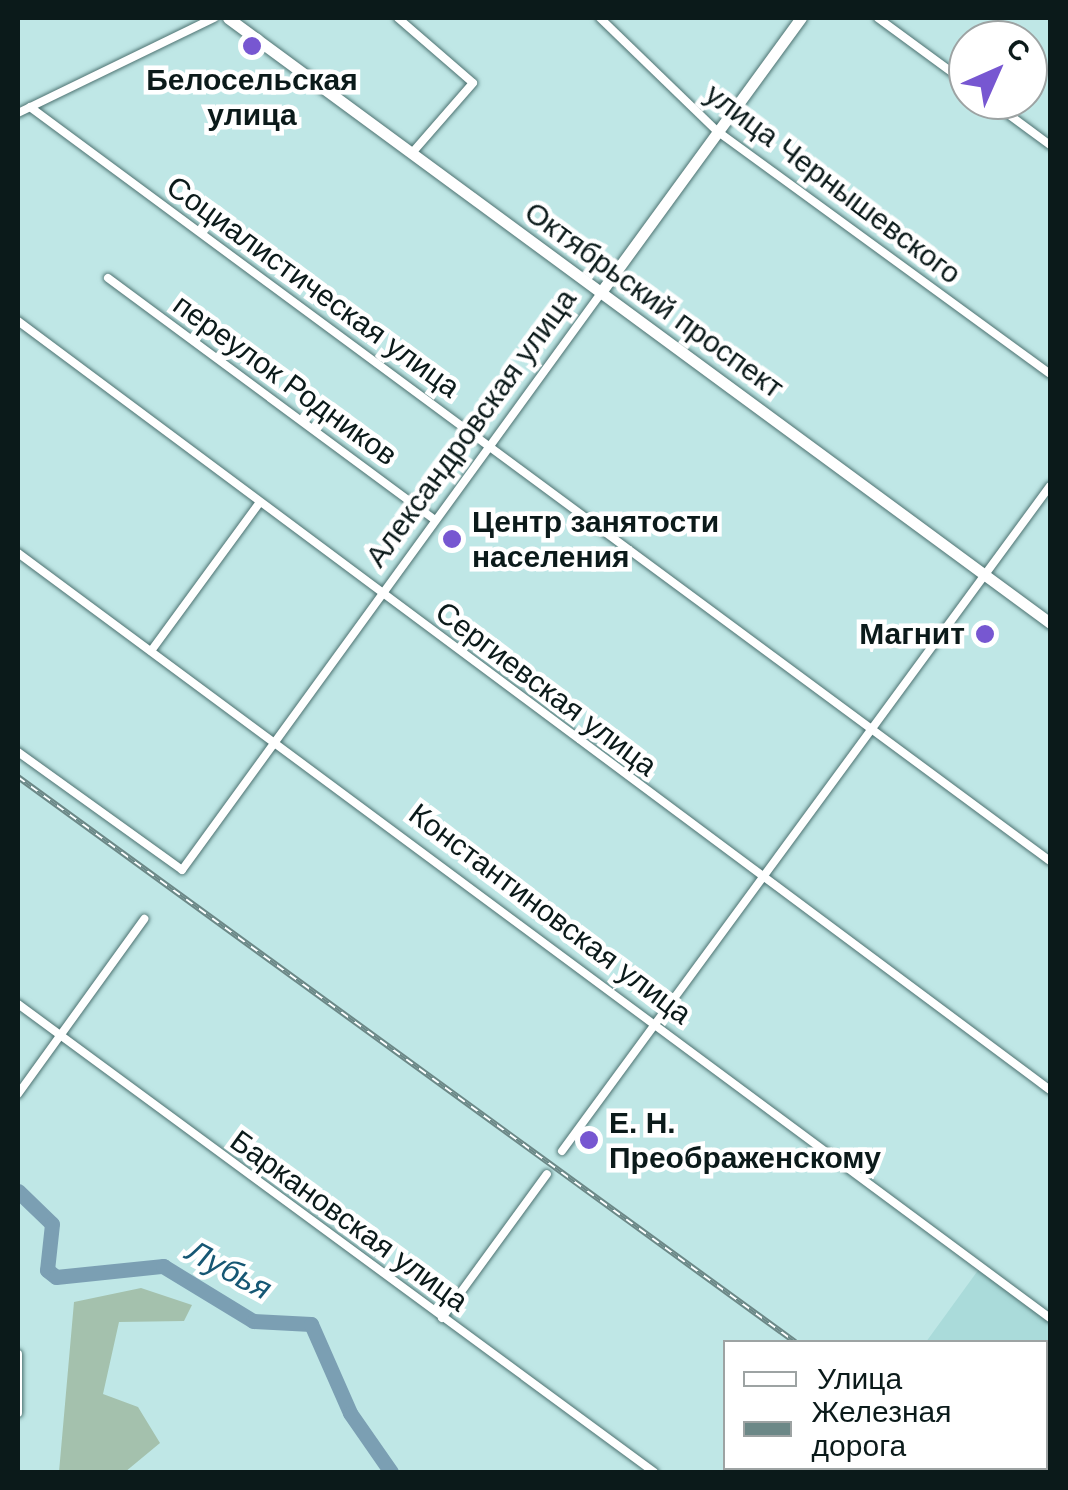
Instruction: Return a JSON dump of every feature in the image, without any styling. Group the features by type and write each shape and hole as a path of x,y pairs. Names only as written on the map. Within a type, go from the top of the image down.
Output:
{"street":[{"path":"18,113 214,18"},
{"name":"Октябрьский проспект","path":"228,18 1050,623"},
{"path":"398,18 473,84 412,153"},
{"name":"улица Чернышевского","path":"600,18 717,131 1050,374"},
{"name":"Александровская улица","path":"18,752 182,870 800,18"},
{"path":"878,18 948,69"},
{"name":"Социалистическая улица","path":"30,107 1050,861"},
{"path":"1017,120 1050,145"},
{"name":"переулок Родников","path":"108,278 435,520"},
{"name":"Сергиевская улица","path":"18,322 258,505 381,592 1050,1090"},
{"path":"562,1151 1050,486"},
{"path":"151,651 258,505"},
{"name":"Константиновская улица","path":"18,553 656,1022 1050,1318"},
{"path":"18,1094 144,920"},
{"name":"Баркановская улица","path":"18,1004 654,1472"},
{"path":"442,1318 547,1174"},
{"path":"18,1354 24,1390 18,1413"}],"shaded area":[{"path":"979,1269 1050,1322 1048,1385 1048,1340 927,1340"}],"green space":[{"path":"141,1288 192,1305 184,1321 119,1322 103,1394 138,1407 160,1443 125,1472 59,1472 74,1302"}],"waterway":[{"name":"Лубья","path":"18,1191 52,1224 47,1270 56,1277 163,1266 253,1321 311,1324 350,1413 391,1472"}],"railway":[{"path":"18,777 792,1340"},
{"path":"958,1470 962,1472"}],"place":[{"name":"Белосельская улица","path":"252,46"},
{"name":"Центр занятости населения","path":"452,539"},
{"name":"Магнит","path":"985,634"},
{"name":"Е. Н. Преображенскому","path":"589,1140"}]}
